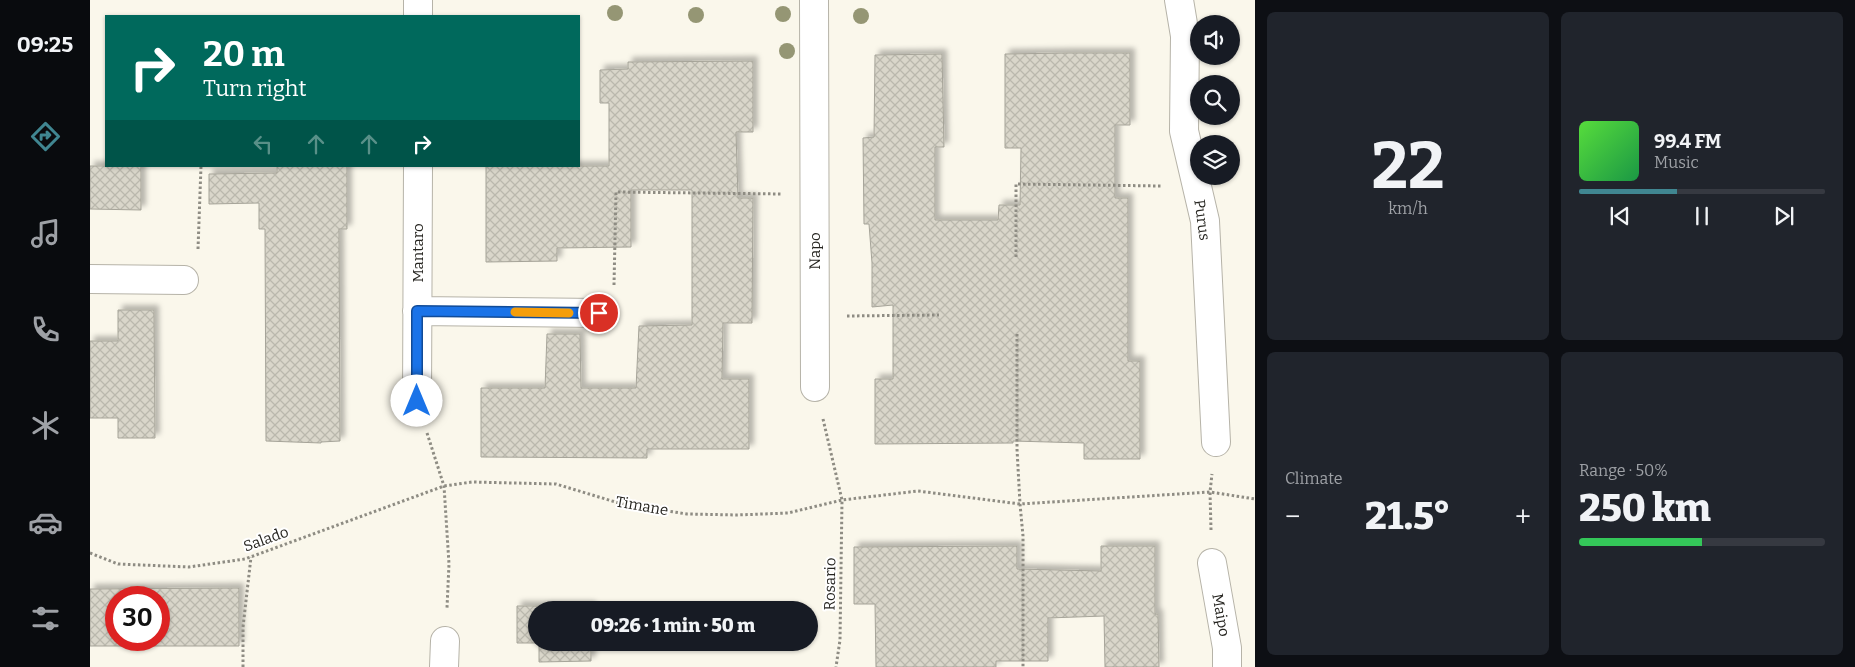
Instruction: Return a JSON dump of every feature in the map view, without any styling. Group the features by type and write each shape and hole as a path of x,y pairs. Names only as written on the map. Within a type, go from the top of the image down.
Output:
{"street":[{"path":"418,0 418,15"},
{"name":"Napo","path":"814,0 815,386"},
{"name":"Purus","path":"1179,0 1185,36 1184,131 1205,221 1216,442"},
{"name":"Mantaro","path":"417,401 418,167"},
{"path":"90,279 184,280"},
{"path":"417,311 599,313"},
{"name":"Maipo","path":"1212,563 1227,648 1227,667"}],"path":[{"path":"184,280 196,280 201,167"},
{"path":"1016,257 1016,184 1197,186"},
{"path":"599,313 614,313 616,192 815,194"},
{"path":"815,316 939,315"},
{"path":"1016,334 1017,449 1023,536 1024,667"},
{"path":"815,386 842,500"},
{"path":"417,401 444,486 449,564 445,654"},
{"path":"1212,563 1210,492 1216,442"},
{"name":"Timane","path":"444,486 472,482 556,484 622,504 687,514 737,515 788,513 842,500 918,491 1020,504 1210,492 1255,498"},
{"name":"Salado","path":"90,552 118,564 189,567 245,559 444,486"},
{"name":"Rosario","path":"836,667 840,640 842,500"},
{"path":"243,667 243,627 251,557"}],"building":[{"path":"1130,53 1130,125 1115,125 1115,198 1128,198 1128,361 1140,361 1140,459 1084,459 1084,443 1013,441 1013,443 875,444 875,379 893,379 893,305 872,307 872,263 869,224 864,224 863,138 874,137 875,55 942,54 944,147 935,147 935,220 998,220 999,205 1020,205 1021,148 1005,148 1005,54"},
{"path":"753,61 753,132 736,132 738,198 753,198 752,323 723,323 722,379 749,379 749,449 647,449 647,458 481,457 481,388 545,388 547,334 580,334 581,388 636,388 639,326 692,325 692,190 631,190 631,247 557,248 557,261 486,262 486,167 609,166 609,103 600,103 600,70 628,69 628,62"},
{"path":"90,166 141,167 141,210 90,209"},
{"path":"277,167 347,167 347,229 339,229 340,441 321,443 266,441 265,229 259,229 259,203 209,204 209,174 277,173"},
{"path":"118,310 154,310 155,438 118,438 118,418 90,418 90,341 118,341"},
{"path":"1017,546 1017,569 1101,571 1101,546 1155,546 1155,614 1158,614 1159,667 1105,667 1104,616 1048,618 1048,661 996,661 996,667 876,667 875,604 854,604 854,547"},
{"path":"170,588 239,588 239,646 170,646"},
{"path":"90,589 105,589 105,646 90,646"},
{"path":"517,606 528,606 528,643 517,643"},
{"path":"539,651 591,651 591,661 539,662"}],"slow traffic":[{"path":"515,312 569,313"}],"route":[{"path":"417,401 417,311 599,313"}]}
